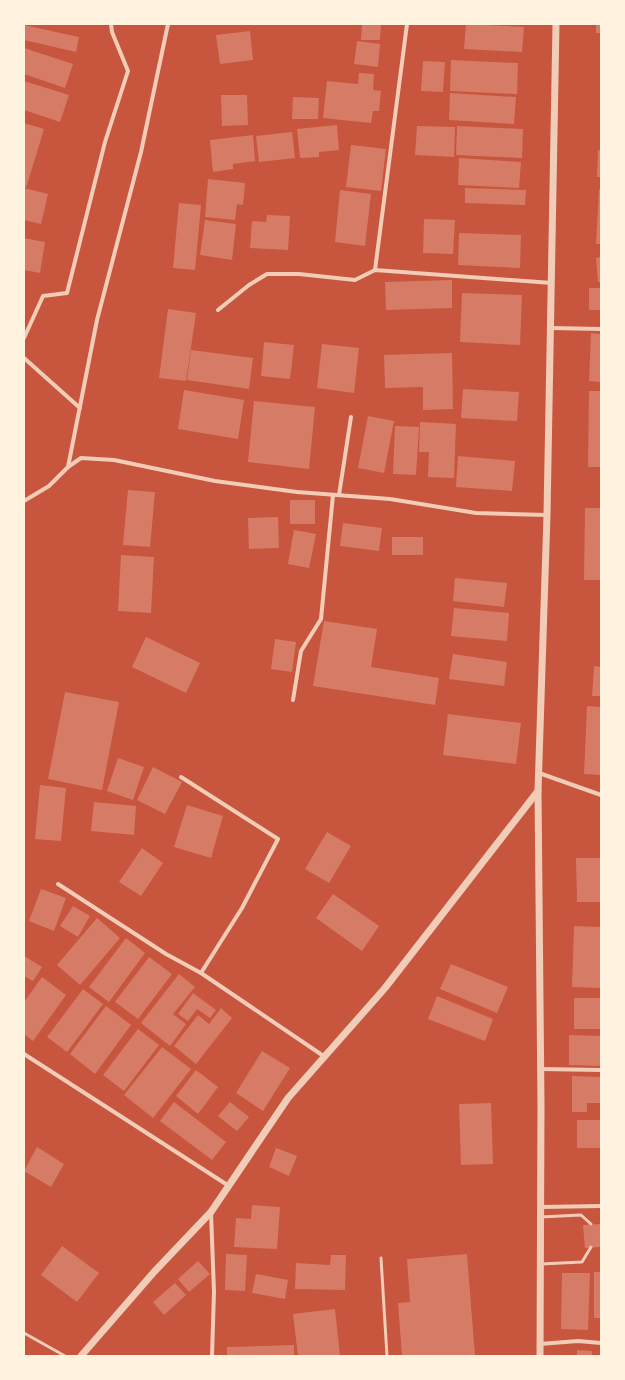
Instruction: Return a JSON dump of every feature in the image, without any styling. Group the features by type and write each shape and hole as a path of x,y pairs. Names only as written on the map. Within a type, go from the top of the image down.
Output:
{"street":[{"path":"24,338 43,296 67,293 105,142 128,71 112,32 111,24"},
{"path":"68,467 97,320 141,152 168,24"},
{"path":"375,270 407,24"},
{"path":"540,1356 539,1264 541,1069 538,791 547,515 556,24"},
{"path":"218,310 249,285 267,274 299,274 355,280 375,270 552,283"},
{"path":"551,328 601,329"},
{"path":"24,358 80,408"},
{"path":"339,495 351,417"},
{"path":"24,501 49,486 68,467 81,458 114,460 215,481 333,495 390,499 476,513 547,515"},
{"path":"293,700 301,651 321,619 333,495"},
{"path":"539,773 601,795"},
{"path":"181,777 278,839 242,908 201,973"},
{"path":"81,1356 154,1272 211,1212 288,1098 325,1058 385,988 538,791"},
{"path":"58,884 166,954 201,973 325,1058"},
{"path":"24,1054 229,1186"},
{"path":"541,1069 601,1070"},
{"path":"540,1207 601,1206"},
{"path":"211,1212 214,1292 212,1356"},
{"path":"540,1344 578,1341 601,1343"}],"lane":[{"path":"540,1217 581,1215 591,1224"},
{"path":"539,1264 582,1262 591,1247"},
{"path":"381,1258 386,1356"},
{"path":"24,1333 64,1356"}],"building":[{"path":"362,24 381,24 380,40 361,40"},
{"path":"466,24 524,27 522,52 464,49"},
{"path":"596,24 601,24 601,33 596,33"},
{"path":"24,25 79,37 76,52 24,40"},
{"path":"250,31 253,60 220,64 216,35"},
{"path":"357,41 380,44 378,67 354,64"},
{"path":"24,48 73,64 65,88 24,74"},
{"path":"451,60 518,63 517,94 450,91"},
{"path":"423,61 445,62 443,92 421,91"},
{"path":"359,73 374,74 373,90 381,91 379,111 373,111 371,123 323,118 327,81 358,84"},
{"path":"24,81 69,95 60,122 24,110"},
{"path":"450,93 516,97 514,124 449,120"},
{"path":"221,95 247,95 248,125 222,126"},
{"path":"293,97 319,98 318,119 292,119"},
{"path":"24,123 44,129 26,188 24,187"},
{"path":"337,125 339,150 319,152 319,157 300,158 297,129"},
{"path":"417,126 455,127 454,157 415,155"},
{"path":"457,126 523,129 522,158 456,155"},
{"path":"292,132 295,158 259,162 256,136"},
{"path":"253,135 255,161 233,164 233,169 213,172 210,140"},
{"path":"351,145 386,149 381,191 346,187"},
{"path":"598,150 601,151 601,177 597,177"},
{"path":"459,158 521,162 519,188 458,185"},
{"path":"208,179 245,183 243,205 237,204 235,220 205,217"},
{"path":"24,188 48,194 41,224 24,220"},
{"path":"465,188 526,190 525,205 465,203"},
{"path":"599,189 601,189 601,244 596,244"},
{"path":"340,190 371,194 365,246 335,242"},
{"path":"179,203 201,205 195,270 173,268"},
{"path":"267,215 290,216 288,250 250,248 252,221 266,222"},
{"path":"424,219 455,220 453,254 423,253"},
{"path":"205,220 236,224 232,260 200,255"},
{"path":"459,233 521,235 520,268 458,265"},
{"path":"24,238 45,242 40,273 24,270"},
{"path":"601,257 601,282 598,282 596,258"},
{"path":"452,280 452,308 386,310 385,282"},
{"path":"589,288 601,288 601,310 589,310"},
{"path":"462,293 522,295 520,345 460,342"},
{"path":"168,309 196,313 186,381 159,378"},
{"path":"591,333 601,334 601,382 589,381"},
{"path":"264,342 294,345 290,379 261,376"},
{"path":"322,344 359,348 354,393 317,388"},
{"path":"191,350 253,358 249,389 187,380"},
{"path":"452,353 453,409 423,410 423,387 385,388 384,355"},
{"path":"463,389 519,392 517,421 461,418"},
{"path":"184,390 244,400 238,439 178,429"},
{"path":"589,391 601,391 601,467 588,467"},
{"path":"254,401 315,407 309,469 248,462"},
{"path":"368,416 394,421 384,473 358,468"},
{"path":"420,422 456,424 454,478 428,477 429,452 419,452"},
{"path":"395,426 419,427 416,475 393,474"},
{"path":"458,456 515,461 512,491 456,487"},
{"path":"128,490 155,492 150,547 123,545"},
{"path":"290,500 315,500 315,524 290,524"},
{"path":"585,508 601,508 601,580 584,580"},
{"path":"278,517 279,548 249,549 248,518"},
{"path":"343,523 382,528 379,551 340,546"},
{"path":"294,530 316,534 309,568 288,564"},
{"path":"392,537 423,537 423,555 392,555"},
{"path":"121,555 154,557 151,613 118,611"},
{"path":"455,578 507,583 504,607 453,601"},
{"path":"454,608 509,613 507,641 451,636"},
{"path":"324,621 377,629 371,667 439,678 435,705 313,686"},
{"path":"146,637 200,663 186,693 132,667"},
{"path":"275,639 296,642 292,672 271,669"},
{"path":"453,654 507,662 504,686 449,679"},
{"path":"594,666 601,667 601,696 592,696"},
{"path":"65,692 119,702 102,790 48,779"},
{"path":"587,706 601,707 601,775 584,774"},
{"path":"448,714 521,723 516,764 443,755"},
{"path":"118,758 144,767 133,800 107,791"},
{"path":"153,767 182,782 165,814 137,800"},
{"path":"40,785 66,788 61,841 35,839"},
{"path":"94,802 136,806 134,835 91,831"},
{"path":"187,805 223,816 211,858 174,847"},
{"path":"327,832 351,846 329,883 305,869"},
{"path":"142,848 163,863 141,896 119,882"},
{"path":"576,858 601,858 601,902 577,902"},
{"path":"41,889 66,898 54,931 29,921"},
{"path":"333,894 379,926 362,951 316,918"},
{"path":"73,906 90,916 78,937 60,926"},
{"path":"97,918 120,938 80,985 57,965"},
{"path":"574,926 601,927 600,988 572,987"},
{"path":"126,938 145,953 109,1002 89,987"},
{"path":"24,956 42,967 33,981 24,976"},
{"path":"149,957 172,974 138,1019 115,1002"},
{"path":"451,964 508,987 497,1013 440,989"},
{"path":"179,974 195,987 173,1014 186,1024 170,1046 141,1023"},
{"path":"42,977 66,995 33,1041 24,1034 24,1002"},
{"path":"83,989 103,1004 67,1052 47,1037"},
{"path":"193,993 216,1010 210,1018 197,1009 188,1021 178,1014"},
{"path":"437,996 493,1019 485,1041 428,1019"},
{"path":"574,998 601,998 601,1029 574,1029"},
{"path":"106,1006 131,1025 95,1074 70,1054"},
{"path":"221,1008 232,1018 196,1064 174,1046 198,1015 209,1024"},
{"path":"138,1029 159,1045 124,1091 103,1075"},
{"path":"569,1035 601,1036 601,1066 569,1065"},
{"path":"162,1047 191,1069 153,1118 124,1095"},
{"path":"262,1051 290,1068 263,1111 236,1093"},
{"path":"196,1070 218,1087 198,1114 176,1096"},
{"path":"572,1076 601,1077 601,1103 587,1103 587,1112 572,1112"},
{"path":"174,1102 226,1142 212,1160 160,1121"},
{"path":"230,1102 249,1117 237,1131 218,1116"},
{"path":"491,1103 493,1164 461,1165 459,1104"},
{"path":"577,1120 601,1120 601,1148 577,1148"},
{"path":"37,1147 64,1164 51,1187 24,1171"},
{"path":"276,1148 297,1156 289,1176 269,1167"},
{"path":"252,1205 280,1207 277,1249 234,1247 236,1218 251,1219"},
{"path":"601,1224 601,1247 585,1248 583,1225"},
{"path":"62,1246 99,1273 77,1302 41,1275"},
{"path":"226,1254 247,1255 245,1291 225,1290"},
{"path":"467,1254 475,1356 402,1356 398,1303 410,1302 407,1259"},
{"path":"331,1255 346,1255 345,1290 295,1289 296,1263 330,1265"},
{"path":"198,1261 210,1274 189,1292 178,1279"},
{"path":"594,1272 601,1272 601,1318 594,1318"},
{"path":"562,1273 590,1273 588,1330 561,1329"},
{"path":"256,1274 288,1280 285,1299 252,1293"},
{"path":"175,1283 186,1295 164,1315 153,1302"},
{"path":"335,1309 340,1356 298,1356 293,1314"},
{"path":"294,1345 294,1356 227,1356 227,1347"},
{"path":"577,1350 592,1351 592,1356 577,1356"}]}
